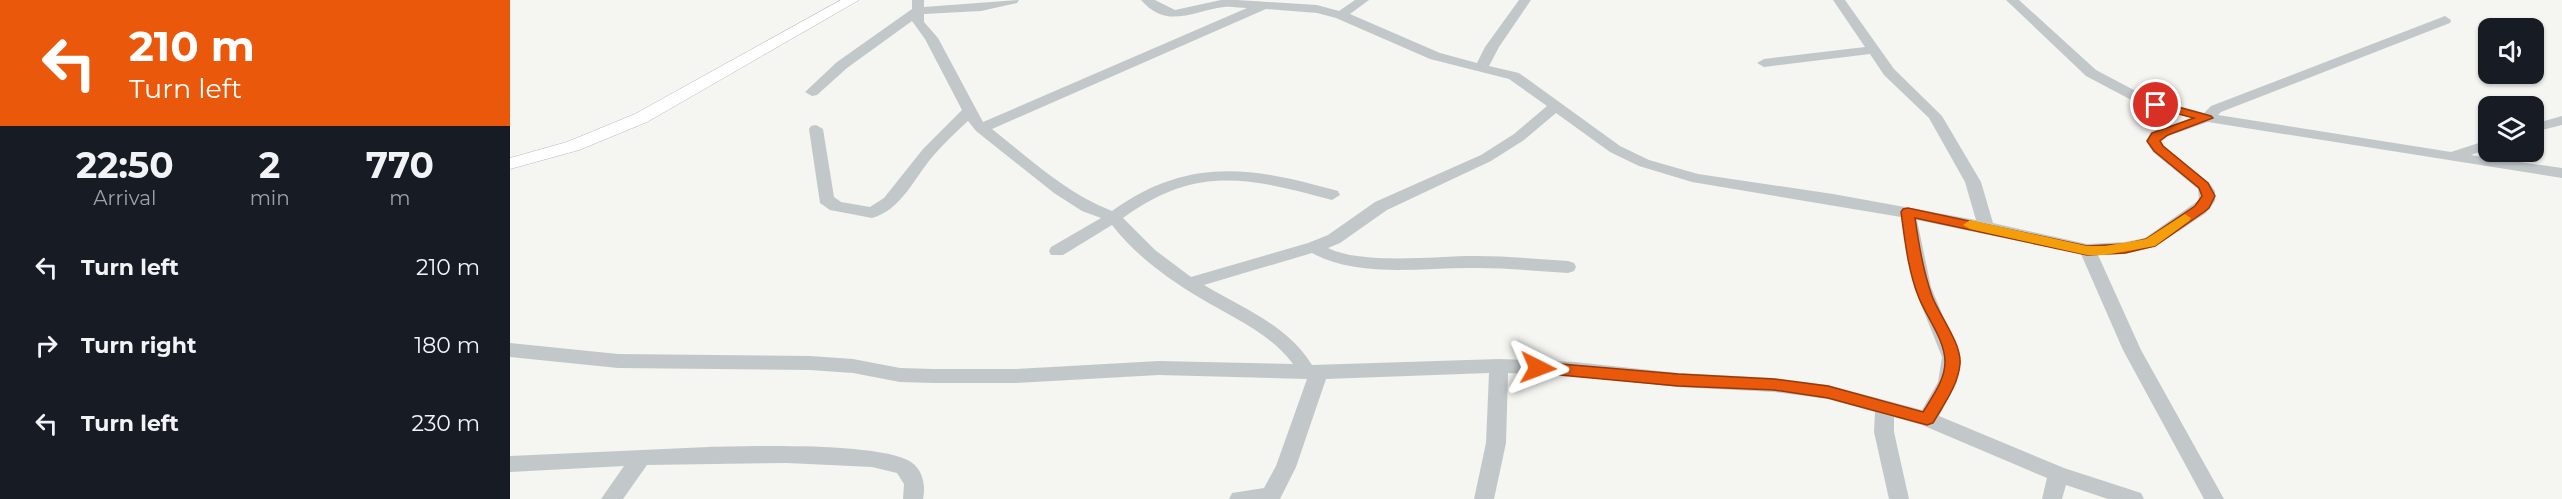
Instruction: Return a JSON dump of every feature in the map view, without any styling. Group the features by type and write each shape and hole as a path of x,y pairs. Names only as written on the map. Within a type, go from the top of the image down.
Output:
{"main road":[{"path":"510,156 573,139 640,112 840,0"},
{"path":"510,164 573,146 641,118 852,0"}],"street":[{"path":"812,93 842,65 894,28 917,6 981,7 1013,0"},
{"path":"1147,0 1165,12 1175,14 1225,3 1317,9 1341,15 1436,56 1515,76 1615,149 1657,167 1697,179 1908,212 2087,250 2125,249 2150,243 2205,205 2208,196 2204,186 2158,149 2153,141 2156,135 2207,118 2216,109 2445,20"},
{"path":"1341,15 1363,0"},
{"path":"1482,67 1492,47 1525,0"},
{"path":"1839,0 1889,72 1935,116 1973,182 1986,228"},
{"path":"2012,0 2071,57 2103,80 2144,101 2207,118 2562,173"},
{"path":"917,6 918,22 931,38 968,112 981,128 1066,195 1114,217 1126,232 1189,283 1275,336 1298,354 1313,372"},
{"path":"981,128 1266,6"},
{"path":"894,28 921,27"},
{"path":"1764,63 1874,50"},
{"path":"1189,283 1314,247 1334,239 1381,206 1486,158 1519,137 1556,106"},
{"path":"816,129 826,199 836,206 872,213 890,202 928,152 968,112"},
{"path":"2544,125 2562,120"},
{"path":"2451,157 2478,148"},
{"path":"1057,251 1114,217 1133,201 1151,191 1188,178 1212,175 1270,178 1332,195"},
{"path":"1908,212 1914,260 1923,288 1952,352 1953,364 1947,385 1927,419"},
{"path":"1314,247 1329,256 1384,262 1478,262 1568,267"},
{"path":"2087,250 2105,285 2132,351 2214,499"},
{"path":"510,350 628,361 810,363 933,376 1016,375 1159,368 1313,372 1499,366 1575,369 1678,380 1774,385 1828,392 1927,419 2058,474 2134,499"},
{"path":"1484,499 1496,442 1499,366"},
{"path":"1239,499 1270,497 1286,467 1313,372"},
{"path":"1885,406 1884,432 1899,499"},
{"path":"510,464 641,458 798,455 870,460 899,465 908,471 913,477 916,489 913,499"},
{"path":"611,499 641,458"},
{"path":"2052,499 2058,474"}],"slow traffic":[{"path":"1970,225 2087,250 2105,250 2125,249 2150,243 2185,218"}],"route":[{"path":"1538,368 1575,369 1701,382 1774,385 1828,392 1927,419 1947,385 1953,364 1952,352 1926,297 1914,260 1908,212 2087,250 2125,249 2150,243 2205,205 2208,196 2204,186 2158,149 2153,141 2156,135 2163,132 2207,118 2156,105"}]}
